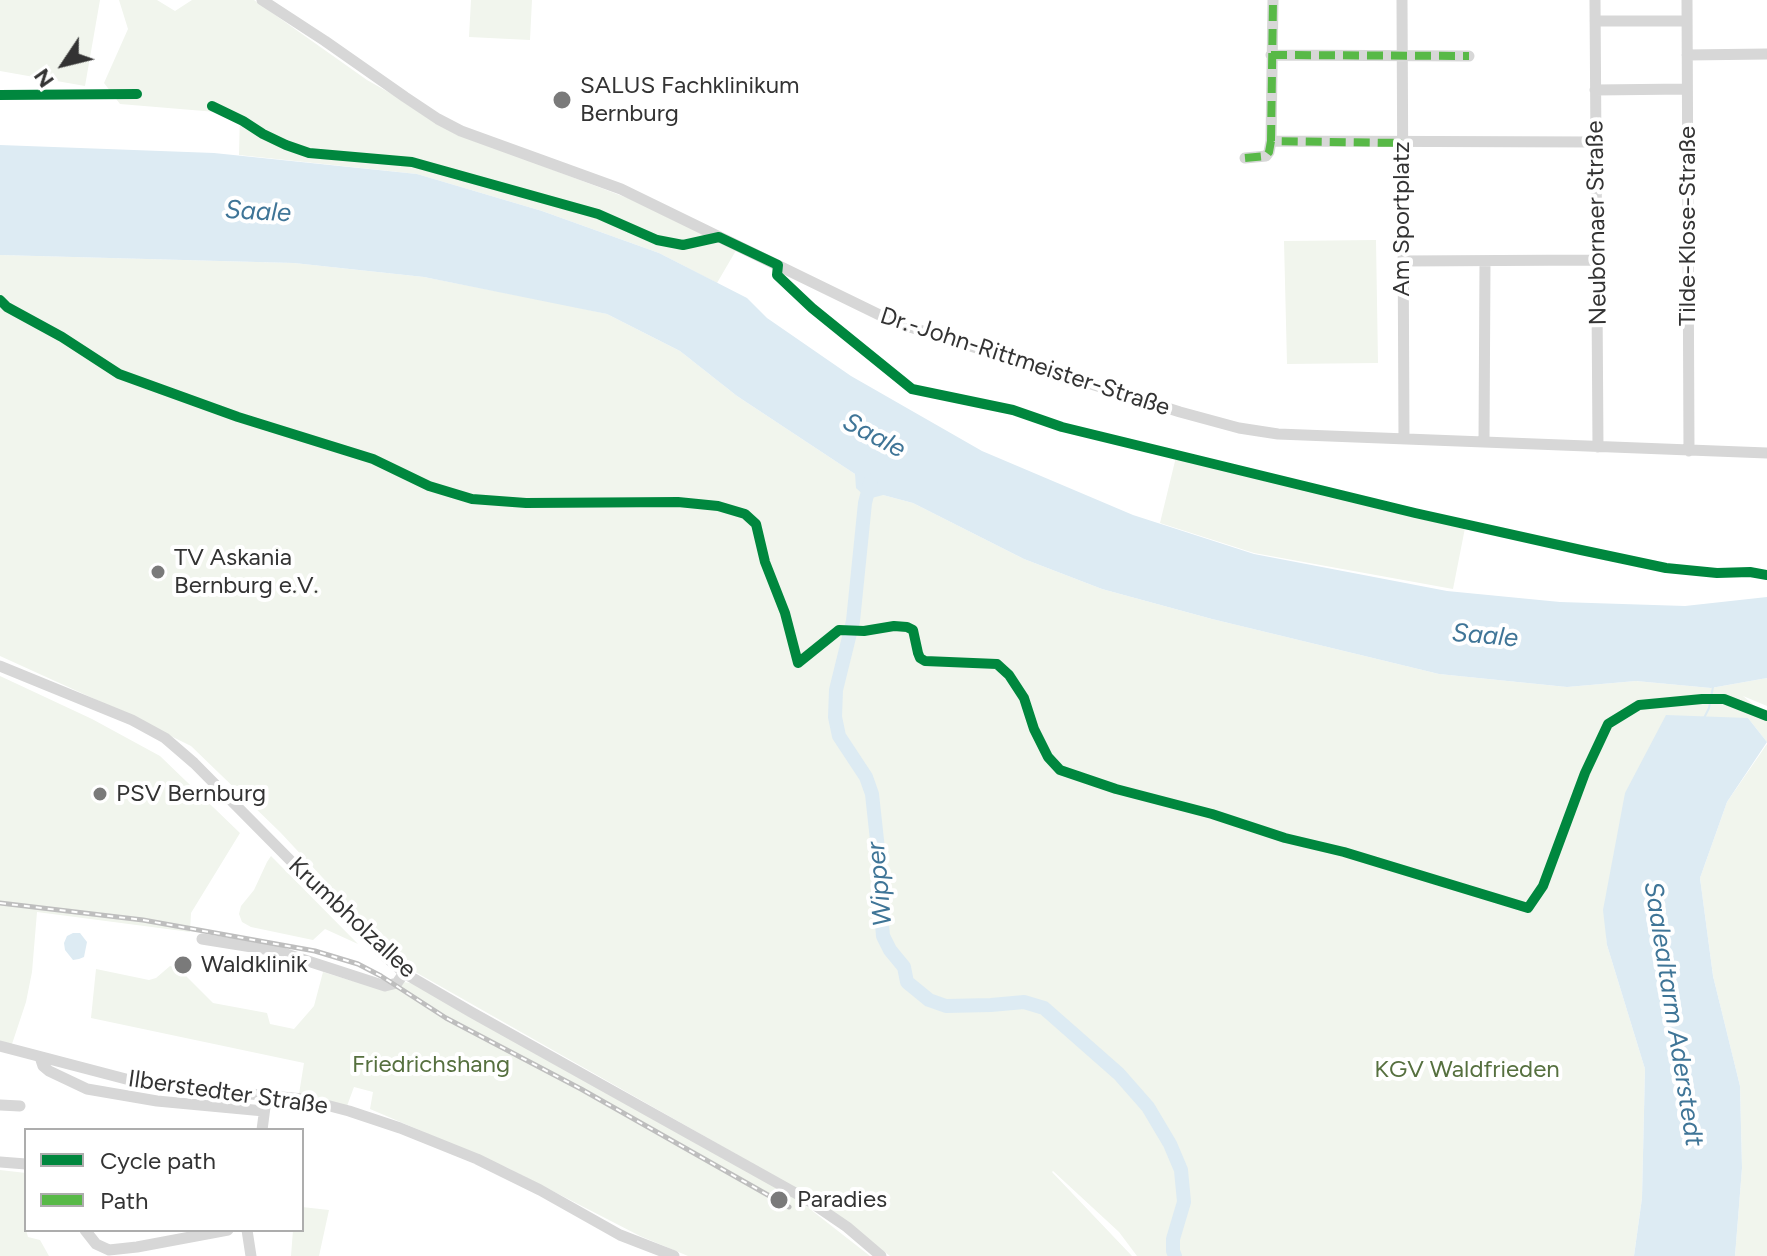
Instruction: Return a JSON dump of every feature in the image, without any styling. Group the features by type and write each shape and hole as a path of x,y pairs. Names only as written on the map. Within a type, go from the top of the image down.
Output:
{"street":[{"name":"Dr.-John-Rittmeister-Straße","path":"262,0 450,125 629,192 894,322 1180,412 1278,434 1767,453"},
{"path":"1245,158 1266,156 1271,141 1273,0"},
{"name":"Am Sportplatz","path":"1402,0 1404,439"},
{"name":"Neubornaer Straße","path":"1595,0 1598,447"},
{"name":"Tilde-Klose-Straße","path":"1687,0 1689,451"},
{"path":"1595,21 1687,21"},
{"path":"1687,55 1767,54"},
{"path":"1271,55 1469,56"},
{"path":"1595,90 1687,89"},
{"path":"1271,141 1596,142"},
{"path":"1403,261 1597,260"},
{"path":"1484,442 1485,261"},
{"name":"Krumbholzallee","path":"0,666 132,720 170,742 404,973 806,1199 847,1227 881,1256"},
{"path":"202,939 277,951 385,986 397,983 404,973"},
{"name":"Ilberstedter Straße","path":"0,1046 145,1084 303,1099 349,1111 412,1133 502,1171 620,1235 674,1256"},
{"name":"Ilberstedter Straße","path":"40,1057 49,1071 87,1089 157,1101 264,1111"},
{"path":"262,1128 266,1095"},
{"path":"0,1105 20,1106"},
{"path":"0,1162 24,1164"},
{"path":"86,1232 101,1248 138,1252 220,1232"},
{"path":"247,1232 251,1256"}],"green space":[{"path":"0,0 100,0 85,86 0,71"},
{"path":"119,0 157,0 175,11 192,0 254,0 367,80 471,139 670,214 738,247 717,283 659,253 542,211 417,174 239,155 240,114 120,104 104,83 128,29"},
{"path":"471,0 532,0 530,40 469,37"},
{"path":"1376,240 1378,363 1287,364 1284,241"},
{"name":"KGV Waldfrieden","path":"0,255 294,263 424,277 607,314 680,351 737,396 883,495 913,503 1024,559 1102,589 1439,674 1567,687 1636,681 1711,688 1767,678 1767,706 1743,696 1767,716 1767,742 1748,718 1606,931 1607,945 1645,1069 1642,1198 1634,1256 1137,1256 1119,1232 1053,1171 1132,1256 890,1256 815,1199 396,961 280,832 191,746 0,656"},
{"path":"1176,457 1465,528 1453,589 1254,553 1160,523"},
{"name":"PSV Bernburg","path":"0,676 92,719 160,756 240,833 191,913 190,932 37,912 32,972 11,1047 0,1043"},
{"path":"1767,744 1767,1256 1735,1256 1742,1168 1740,1086 1713,976 1700,878 1727,802"},
{"path":"271,856 358,944 325,929 313,940 251,927 242,922 239,914 241,906 254,890"},
{"name":"Friedrichshang","path":"170,966 177,967 213,1003 267,1013 270,1024 294,1029 314,1006 323,972 379,989 403,982 418,984 801,1202 870,1256 688,1256 640,1236 508,1168 370,1109 373,1092 354,1087 347,1106 299,1094 304,1063 91,1018 96,969 149,980"},
{"path":"0,1170 24,1173 24,1232 28,1237 40,1240 49,1256 0,1256"},
{"path":"304,1207 329,1210 319,1256 291,1256 293,1232 304,1232"}],"water":[{"name":"Saale","path":"0,145 214,153 417,174 542,211 659,253 747,298 767,318 851,376 982,451 1133,515 1254,554 1447,591 1560,602 1685,606 1767,597 1767,678 1711,688 1636,681 1567,687 1439,674 1102,589 1024,559 913,503 883,495 868,499 856,488 855,474 737,396 680,351 607,314 424,277 294,263 0,255"},
{"path":"1666,715 1748,718 1767,742 1727,802 1700,878 1713,976 1740,1086 1742,1168 1735,1256 1634,1256 1642,1198 1645,1069 1607,945 1603,910 1625,793"},
{"path":"80,933 87,942 84,957 73,960 64,943 67,936"}],"waterway":[{"name":"Wipper","path":"871,480 865,503 853,621 836,690 835,717 839,736 866,777 872,794 882,886 883,936 904,967 907,982 929,1000 946,1006 1024,1002 1044,1008 1119,1074 1148,1107 1181,1170 1184,1202 1173,1239 1175,1256"},
{"name":"Saalealtarm Aderstedt","path":"1704,718 1713,687"}],"railway":[{"path":"0,903 143,920 315,951 358,964 446,1018 581,1089 789,1207"}],"marked path":[{"path":"1271,141 1273,0"},
{"path":"1271,55 1469,56"},
{"path":"1245,158 1266,156 1271,141 1402,143"}],"cycle path":[{"path":"0,95 137,94"},
{"path":"212,106 263,134 309,153 412,162 598,214 657,240 683,245 719,237 778,265 777,275 812,308 912,389 1013,410 1062,427 1581,550 1666,568 1767,575"},
{"path":"0,300 119,374 238,417 373,459 429,486 472,499 526,503 678,502 718,506 745,514 756,524 798,663 839,630 907,627 913,630 918,653 925,661 997,664 1009,675 1024,698 1034,729 1048,757 1060,770 1528,908 1543,886 1585,773 1608,724 1639,705 1702,699 1724,699 1767,716"}],"place":[{"name":"SALUS Fachklinikum Bernburg","path":"562,100"},
{"name":"TV Askania Bernburg e.V.","path":"158,572"},
{"name":"PSV Bernburg","path":"100,794"},
{"name":"Waldklinik","path":"183,965"},
{"name":"Paradies","path":"779,1200"}]}
